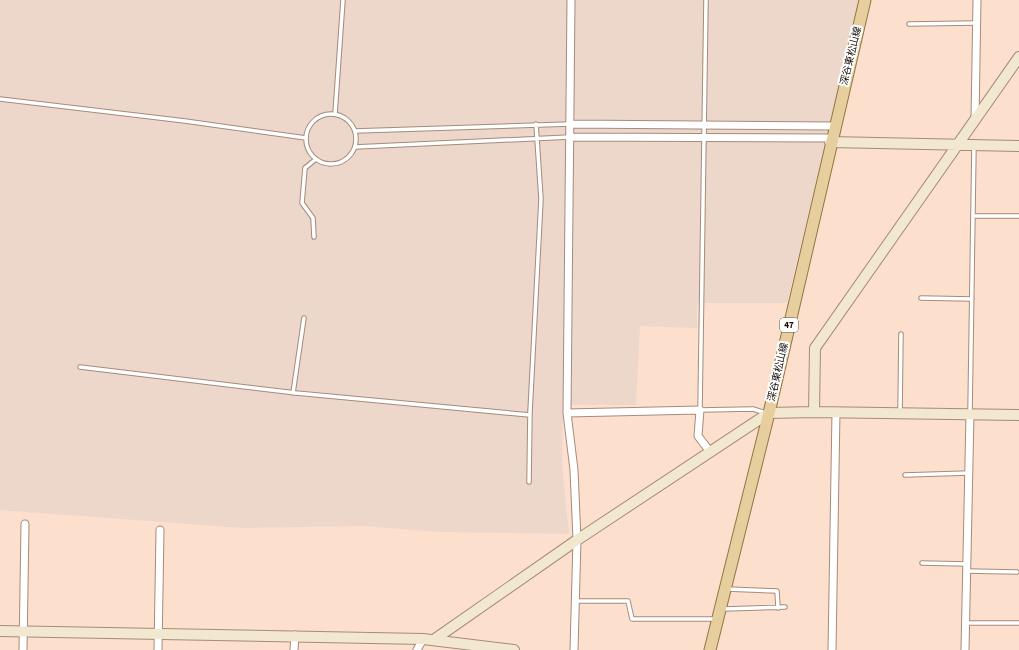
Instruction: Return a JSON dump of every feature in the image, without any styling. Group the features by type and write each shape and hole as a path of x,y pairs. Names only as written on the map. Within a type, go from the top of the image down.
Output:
{"main road":[{"name":"深谷東松山線","path":"710,650 769,414 834,126 865,0"}],"street":[{"path":"571,0 567,413 574,470 577,540 574,650"},
{"path":"975,120 977,0"},
{"path":"814,412 815,348 1019,57"},
{"path":"570,124 834,126"},
{"path":"570,137 831,140 1019,146"},
{"path":"567,413 700,410 698,436 711,453"},
{"path":"832,650 836,412"},
{"path":"435,639 577,540 769,414 836,412 1019,415"},
{"path":"965,650 970,414"},
{"path":"23,650 25,524"},
{"path":"158,650 160,530"},
{"path":"0,631 295,635 435,639 457,646 514,650"},
{"path":"294,650 295,635"},
{"path":"416,650 423,639"}],"lane":[{"path":"335,114 343,0"},
{"path":"706,0 700,410 753,409 769,414"},
{"path":"910,24 976,24"},
{"path":"0,99 185,121 306,138"},
{"path":"327,114 335,114 348,120 355,131 356,139 354,147 345,160 338,163 323,163 316,159 306,146 307,129 318,117 327,114"},
{"path":"529,482 530,415 541,199 536,124"},
{"path":"355,131 570,124"},
{"path":"354,147 570,137"},
{"path":"970,414 974,144"},
{"path":"314,237 313,218 302,203 304,168 316,159"},
{"path":"973,216 1019,216"},
{"path":"921,298 972,299"},
{"path":"293,392 304,318"},
{"path":"900,413 902,334"},
{"path":"80,367 293,392 530,415"},
{"path":"905,475 969,473"},
{"path":"922,563 1017,572"},
{"path":"725,589 777,591 778,608"},
{"path":"576,601 628,601 632,619 719,614 786,607"},
{"path":"965,623 1019,624"}],"shaded area":[{"path":"0,0 859,0 787,303 697,303 697,328 640,326 636,405 563,405 562,464 569,534 440,532 364,526 243,528 0,510"}]}
